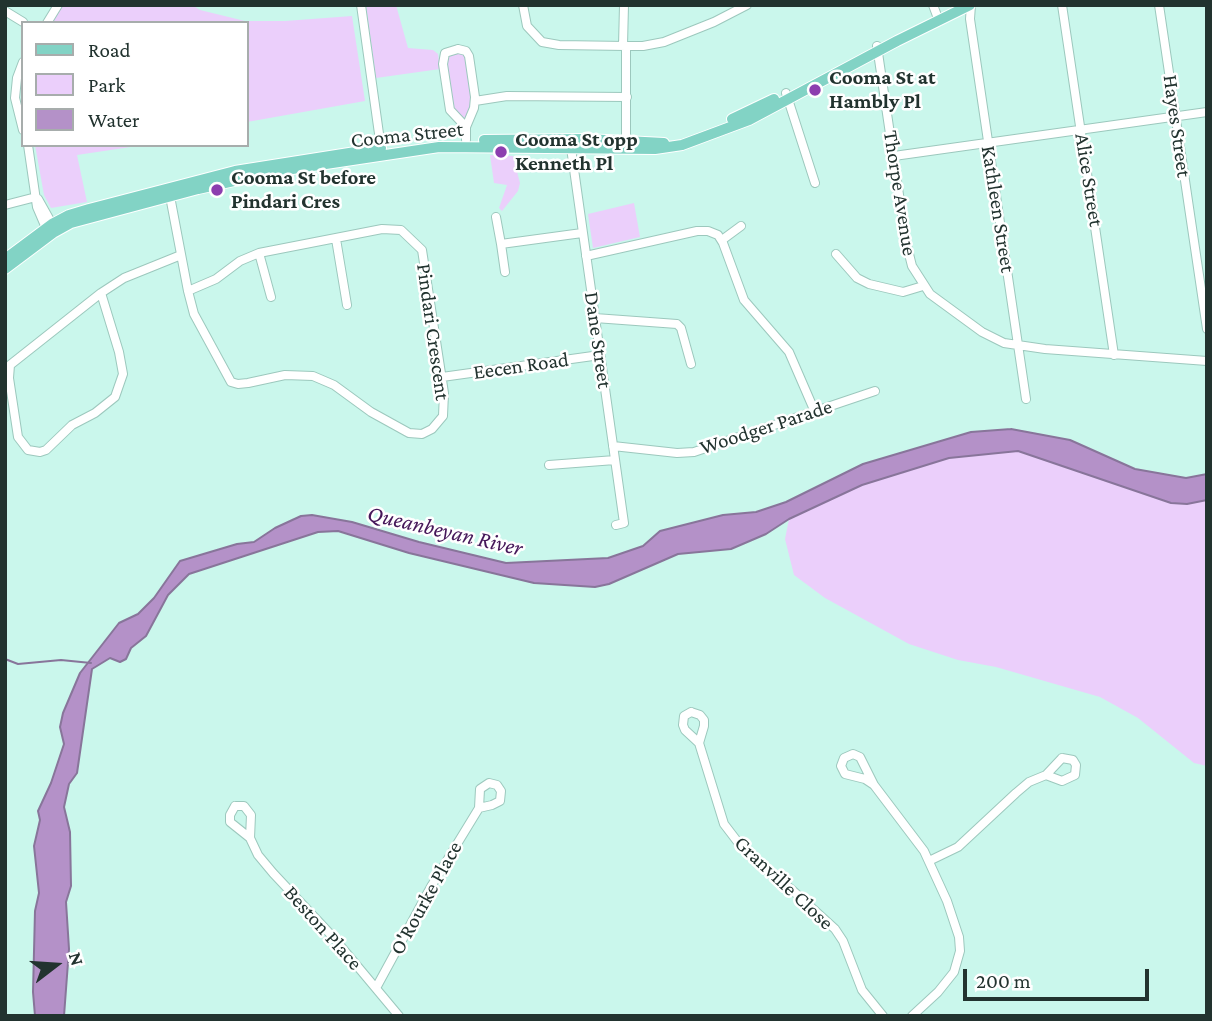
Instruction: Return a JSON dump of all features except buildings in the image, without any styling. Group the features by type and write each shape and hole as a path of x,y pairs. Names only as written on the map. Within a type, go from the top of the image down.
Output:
{"main road":[{"name":"Cooma Street","path":"466,143 536,139 608,141 664,149 682,145 749,120 787,96 877,49 936,14 965,6"},
{"path":"536,139 563,142 570,148 608,141"},
{"name":"Cooma Street","path":"5,258 69,215 169,192 259,167 381,152 433,141 570,148 626,145"},
{"name":"Cooma Street","path":"5,268 50,228"}],"street":[{"path":"48,21 58,5"},
{"path":"360,5 381,152"},
{"path":"523,5 531,33 542,42 624,46 664,42 747,5"},
{"path":"624,5 626,145"},
{"name":"Alice Street","path":"1062,5 1114,355"},
{"name":"Hayes Street","path":"1159,5 1207,329"},
{"name":"Kathleen Street","path":"965,6 970,19 1027,399"},
{"path":"5,11 21,21"},
{"name":"Thorpe Avenue","path":"877,49 908,255 923,286 939,301 992,338 1019,346 1207,361"},
{"path":"466,127 452,113 449,104 442,61 447,52 463,50 468,54 475,101 474,111 466,127 466,143"},
{"path":"21,68 16,84 21,124"},
{"path":"475,101 507,96 626,97"},
{"path":"787,96 815,183"},
{"path":"894,156 1207,112"},
{"path":"5,116 18,114"},
{"path":"28,147 36,197 50,228"},
{"name":"Dane Street","path":"570,148 624,523 616,524"},
{"name":"Pindari Crescent","path":"169,192 188,291 194,314 231,382 248,383 285,375 313,376 334,385 410,433 422,434 432,429 443,416 445,402 442,377 422,250 408,235 394,229 259,253 240,261 216,279 188,291"},
{"path":"5,205 36,197"},
{"path":"496,217 505,272"},
{"path":"722,240 741,226"},
{"path":"586,256 703,230 714,233 722,240 744,300 789,352 815,412"},
{"path":"501,244 582,233"},
{"path":"336,239 347,304"},
{"path":"259,253 271,297"},
{"path":"836,254 857,278 869,284 903,292 923,286"},
{"path":"101,293 123,374 115,397 95,413 72,425 46,450 28,450 23,447 18,437 9,378 10,365 101,293 124,278 181,255"},
{"path":"595,318 677,324 681,328 691,365"},
{"name":"Eecen Road","path":"442,377 600,355"},
{"name":"Woodger Parade","path":"613,446 677,453 694,452 876,391"},
{"path":"549,465 615,460"},
{"name":"Granville Close","path":"699,743 724,824 737,841 770,873 835,929 843,941 862,990 883,1016"},
{"path":"874,785 843,771 841,766 844,758 850,754 857,755 874,785 911,833 929,861 956,924 960,951 954,972 912,1016"},
{"path":"853,777 862,773 864,765"},
{"path":"929,861 958,847 1023,787 1046,775"},
{"name":"O'Rourke Place","path":"376,988 432,885 479,808"},
{"name":"Beston Place","path":"250,838 258,855 273,873 325,928 399,1016"}],"green space":[{"path":"58,5 192,5 200,10 245,21 48,21"},
{"path":"366,5 396,5 408,48 433,50 438,54 440,69 376,78"},
{"path":"352,16 365,101 248,122 248,21"},
{"path":"456,52 467,59 472,94 470,109 465,118 458,115 453,107 446,65 447,57"},
{"path":"35,147 131,147 77,155 87,202 51,208 44,195"},
{"path":"490,155 513,156 520,183 518,191 502,211 499,208 507,185 494,183"},
{"path":"634,203 640,237 593,248 588,214"},
{"path":"1018,451 1171,503 1187,504 1207,500 1207,766 1194,763 1138,718 1100,697 996,667 958,660 909,644 825,598 794,575 785,539 789,519 862,485 949,458"}],"water":[{"path":"1011,429 1070,440 1135,469 1186,478 1207,474 1207,500 1187,504 1171,503 1018,451 949,458 862,485 731,549 678,554 609,584 595,587 534,583 409,553 338,531 318,532 189,574 168,595 146,636 131,648 126,659 120,662 110,658 92,669 77,773 69,784 64,807 70,832 71,886 66,902 69,949 64,1016 35,1016 35,911 39,893 34,846 40,820 38,811 64,744 60,727 63,713 80,673 119,623 138,614 154,598 180,561 237,544 254,542 275,528 301,516 312,515 352,522 506,563 608,558 643,546 660,531 723,515 756,512 786,502 863,464 971,432"}],"waterway":[{"path":"5,659 18,664 61,660 91,663"}],"place":[{"name":"Cooma St at Hambly Pl","path":"815,90"},
{"name":"Cooma St opp Kenneth Pl","path":"501,152"},
{"name":"Cooma St before Pindari Cres","path":"217,190"}],"water label":[{"name":"Queanbeyan River","path":"445,531"}]}
